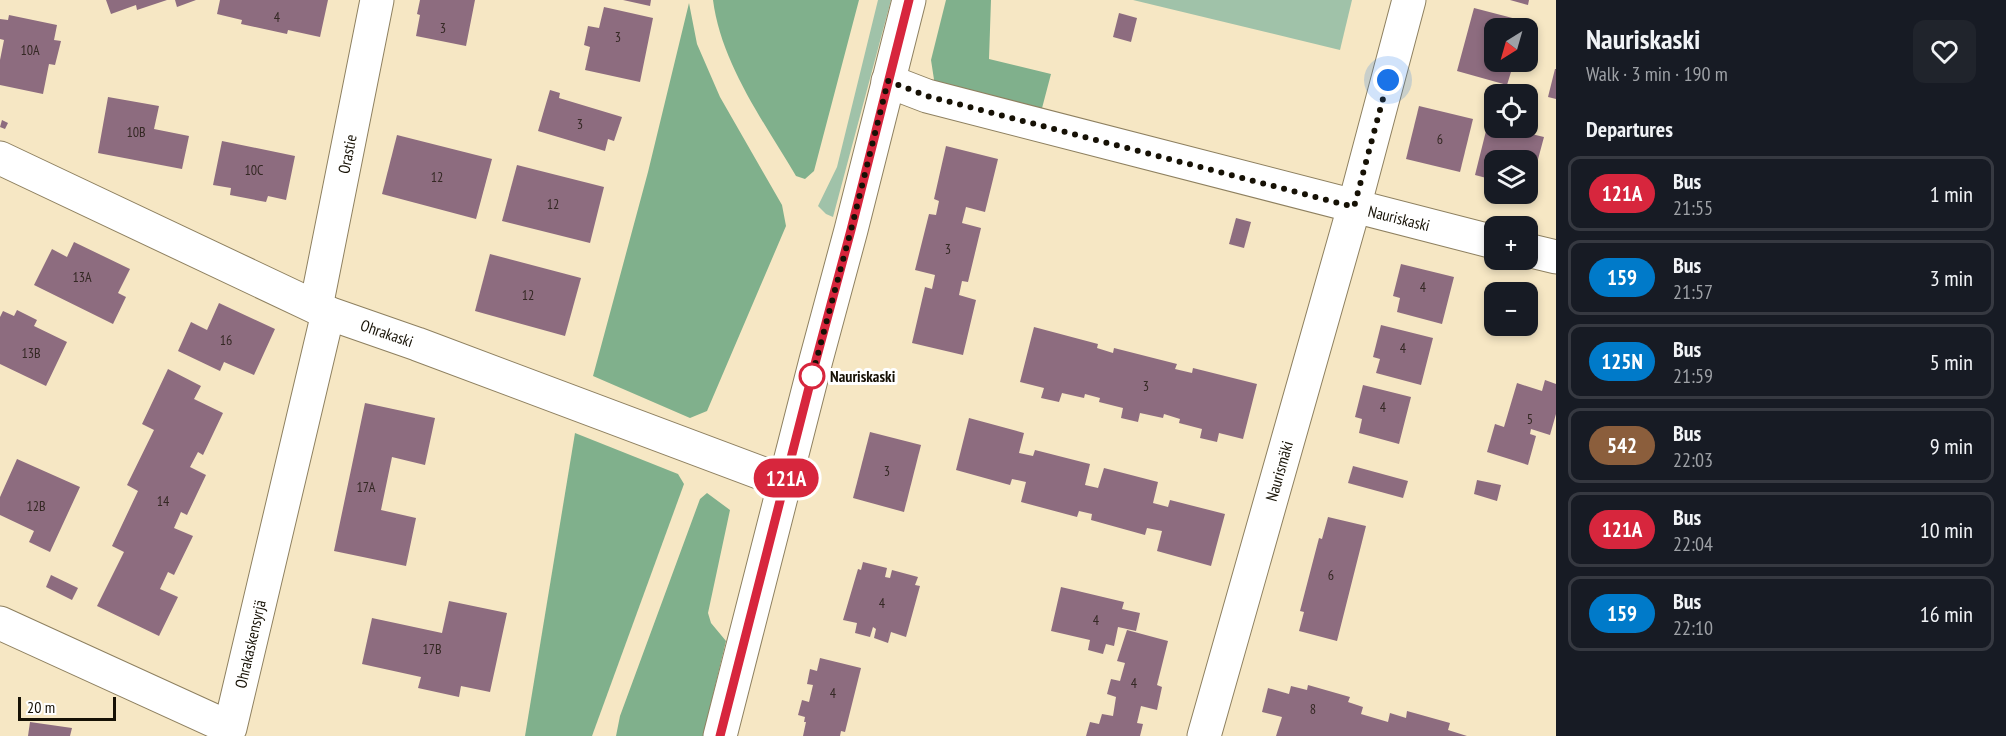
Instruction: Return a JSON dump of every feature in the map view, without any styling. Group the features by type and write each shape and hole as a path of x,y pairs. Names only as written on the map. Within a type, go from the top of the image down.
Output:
{"street":[{"name":"Orastie","path":"322,310 377,0"},
{"path":"720,736 909,0"},
{"name":"Naurismäki","path":"1204,736 1354,207 1409,0"},
{"name":"Nauriskaski","path":"888,81 927,96 1484,240"},
{"name":"Ohrakaski","path":"0,158 322,310 785,482"},
{"path":"1538,253 1556,257"},
{"name":"Ohrakaskensyrjä","path":"0,623 230,732 322,310"}],"green space":[{"path":"713,0 859,0 814,171 805,179 796,176 734,69 718,23"},
{"path":"878,0 891,0 833,217 818,206 837,167"},
{"path":"946,0 991,0 989,59 1051,74 1041,112 935,86 931,60"},
{"path":"1133,0 1352,0 1340,50"},
{"path":"689,3 697,44 720,97 782,205 786,226 707,411 690,418 593,376 648,172"},
{"path":"575,433 678,474 684,484 592,736 525,736"},
{"path":"707,493 730,510 708,613 711,623 726,641 703,736 616,736 620,716 700,499"}],"building":[{"path":"106,0 167,0 137,10 136,5 111,14"},
{"path":"175,0 196,0 177,7"},
{"path":"220,0 328,0 320,37 288,30 287,34 241,24 242,20 217,14"},
{"path":"420,0 475,0 466,46 416,36"},
{"path":"623,0 651,0 650,6"},
{"path":"1510,0 1529,0 1528,5"},
{"path":"604,7 653,18 640,82 585,70 590,47 584,45 588,26 599,28"},
{"path":"1474,8 1512,18 1484,18 1484,72 1511,72 1507,84 1457,71"},
{"path":"1119,13 1137,18 1131,42 1113,37"},
{"path":"9,15 57,25 54,40 61,41 55,65 49,64 43,94 0,85 0,60 4,40 0,39 0,19 8,20"},
{"path":"1556,69 1556,99 1548,97"},
{"path":"550,90 560,93 559,98 622,117 614,141 608,139 605,151 538,131"},
{"path":"108,97 159,106 154,129 189,136 182,169 98,153"},
{"path":"1419,106 1473,119 1460,172 1406,159"},
{"path":"2,120 8,123 5,129 0,127"},
{"path":"397,135 492,159 476,219 382,194"},
{"path":"1544,137 1538,159 1538,150 1484,150 1484,177 1475,175 1484,138"},
{"path":"222,141 295,156 286,200 268,196 266,202 230,195 231,188 213,185"},
{"path":"946,146 998,159 985,212 966,207 962,223 981,228 968,282 962,281 959,295 976,300 963,355 912,343 925,287 932,289 935,275 915,270 929,214 936,215 939,201 934,199"},
{"path":"517,165 604,187 590,243 502,221"},
{"path":"1236,218 1251,222 1244,248 1229,244"},
{"path":"74,242 130,269 118,293 126,297 113,324 34,285 52,249 67,257"},
{"path":"490,254 581,278 565,336 475,311"},
{"path":"1401,264 1454,277 1442,324 1397,312 1400,298 1393,296"},
{"path":"219,303 275,329 254,375 224,362 220,371 178,351 191,322 207,330"},
{"path":"17,310 37,320 34,326 67,342 46,386 0,364 0,317 3,311 14,316"},
{"path":"1381,325 1433,338 1421,385 1376,373 1380,359 1373,357"},
{"path":"1034,327 1098,344 1097,348 1113,353 1114,348 1177,364 1175,369 1192,373 1193,368 1257,384 1243,439 1219,433 1217,442 1200,438 1202,429 1179,423 1180,419 1164,414 1163,418 1140,413 1138,422 1121,418 1123,408 1099,402 1100,398 1085,394 1084,398 1062,393 1059,402 1041,398 1044,388 1020,382"},
{"path":"168,369 201,386 194,399 223,413 203,455 198,452 190,467 206,475 187,515 181,512 174,528 193,536 174,575 168,572 160,589 178,597 159,636 97,606 124,552 112,546 138,491 127,485 154,430 142,424"},
{"path":"1545,380 1556,384 1556,414 1550,435 1531,429 1530,434 1536,436 1528,465 1487,452 1495,424 1504,427 1517,383 1542,391"},
{"path":"1363,385 1411,397 1399,444 1359,433 1362,419 1355,417"},
{"path":"365,403 435,418 425,465 392,457 381,510 416,518 406,566 334,551"},
{"path":"969,418 1024,433 1019,453 1033,456 1035,450 1090,464 1085,485 1098,488 1104,468 1158,482 1153,503 1168,507 1170,500 1225,514 1211,566 1157,551 1162,531 1147,528 1145,535 1091,520 1092,514 1079,511 1077,517 1021,502 1026,482 1012,479 1010,485 956,470"},
{"path":"870,432 921,445 904,512 853,498"},
{"path":"17,459 80,487 50,552 29,542 34,531 0,515 0,497"},
{"path":"1353,466 1408,481 1403,498 1348,483"},
{"path":"1477,480 1501,485 1497,501 1474,494"},
{"path":"1328,517 1366,526 1337,641 1299,631 1304,612 1300,611 1319,538 1322,539"},
{"path":"863,562 887,568 885,577 890,578 892,570 918,577 915,585 920,586 906,637 891,632 888,643 874,638 876,629 873,627 870,637 855,633 857,623 843,620 858,569 861,570"},
{"path":"51,575 78,588 72,600 46,587"},
{"path":"1061,587 1124,602 1122,609 1140,613 1136,631 1118,627 1114,646 1106,644 1103,654 1088,650 1090,640 1051,631"},
{"path":"449,601 507,613 490,692 461,686 459,697 418,688 421,677 362,664 372,618 442,633"},
{"path":"1127,630 1168,641 1157,685 1162,687 1157,710 1141,706 1137,723 1143,724 1140,736 1086,736 1090,722 1099,724 1102,714 1113,716 1116,697 1107,694 1111,679 1120,681 1125,663 1117,661"},
{"path":"820,658 861,668 845,732 841,731 840,736 803,736 805,717 798,715 802,700 809,702 813,685 807,684 810,669 817,671"},
{"path":"1308,685 1350,697 1348,702 1363,707 1361,714 1388,722 1390,713 1406,718 1407,711 1450,723 1448,730 1467,736 1276,736 1282,717 1262,712 1268,688 1289,694 1291,686 1307,690"},
{"path":"30,722 72,728 70,736 28,736"}],"bus line":[{"name":"121A","path":"720,736 909,0"}],"place":[{"name":"Nauriskaski","path":"812,376"}],"route":[{"path":"812,376 811,380 888,81 927,96 1354,207 1388,80"}]}
